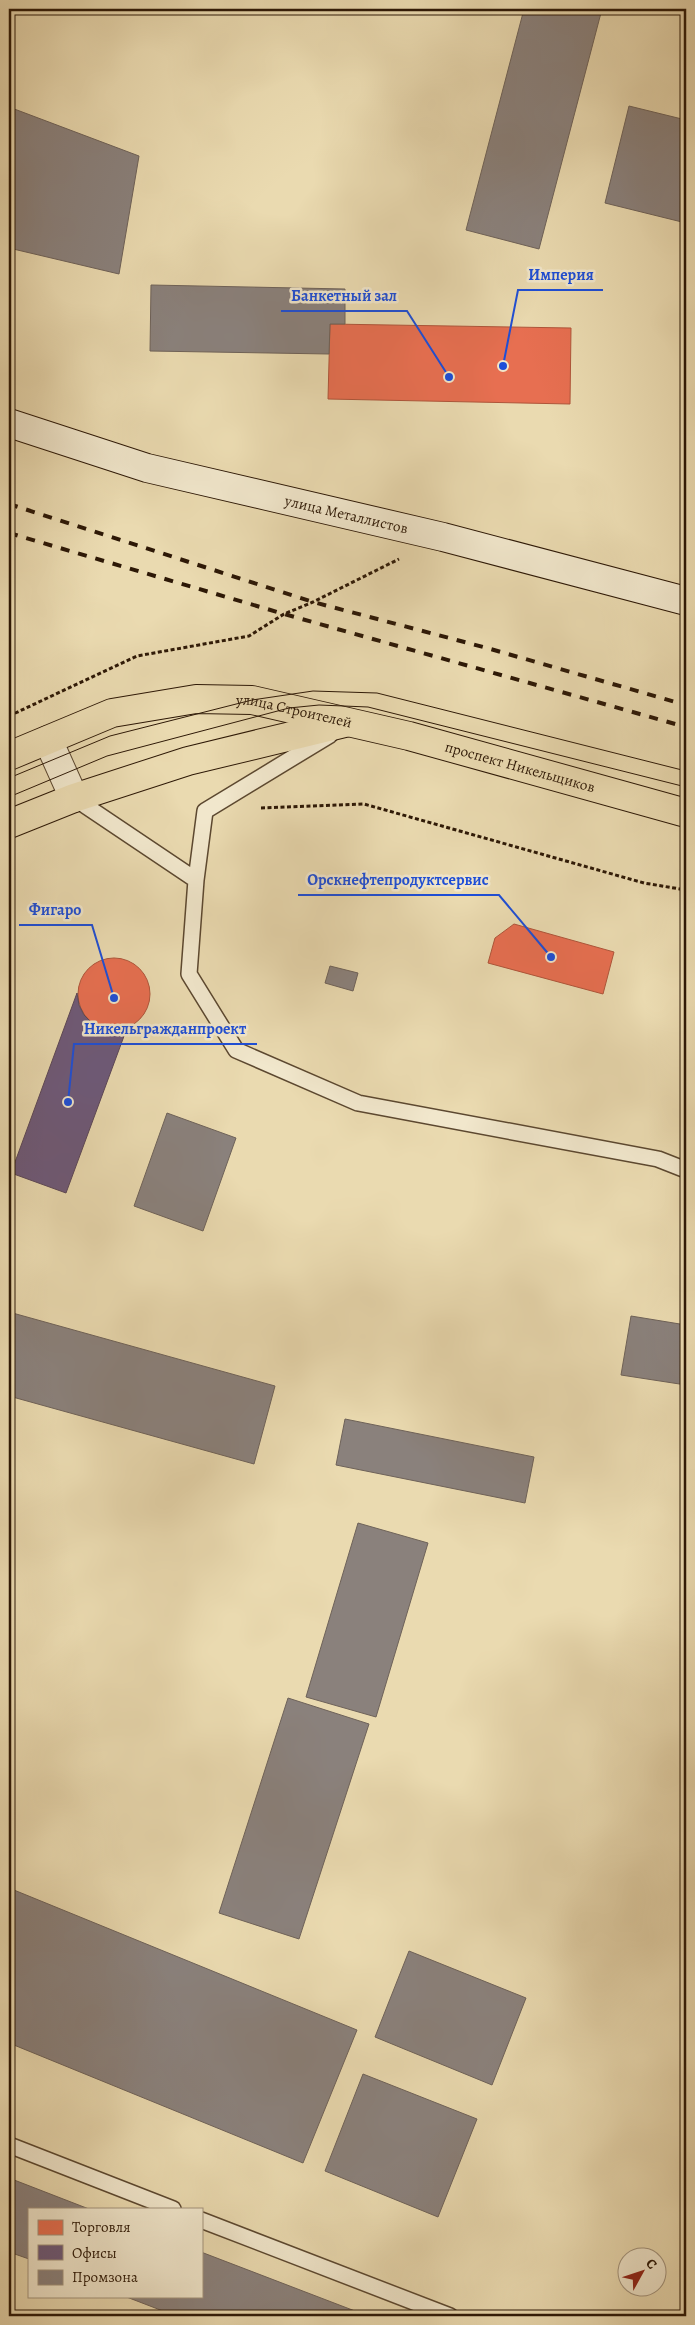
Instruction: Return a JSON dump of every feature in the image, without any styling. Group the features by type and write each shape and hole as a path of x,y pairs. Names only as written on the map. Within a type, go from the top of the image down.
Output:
{"main road":[{"name":"улица Металлистов","path":"9,423 147,468 443,537 686,601"},
{"name":"улица Строителей","path":"9,756 112,713 196,699 252,700 352,722"},
{"name":"улица Строителей","path":"9,824 74,798 188,761 352,722"},
{"name":"проспект Никельщиков","path":"352,722 686,813"},
{"path":"48,740 74,798"}],"lane":[{"path":"352,722 205,811 196,880 189,974 236,1050 358,1103 658,1160 686,1170"},
{"path":"74,798 196,880"},
{"path":"9,2145 170,2208"},
{"path":"202,2220 450,2316"}],"path":[{"path":"9,716 137,656 249,636 284,614 313,602 400,559"},
{"path":"255,808 364,804 644,883 686,890"}],"building: Торговля":[{"path":"330,324 571,328 570,404 328,399"},
{"path":"514,924 614,952 603,994 488,963 495,938"},
{"path":"114,958 128,961 140,968 147,980 150,994 147,1008 140,1020 128,1027 114,1030 100,1027 88,1020 81,1008 78,994 81,980 88,968 100,961"}],"building: Офисы":[{"path":"77,993 79,1005 84,1015 93,1024 103,1029 127,1028 66,1193 11,1173"}],"building: Промзона":[{"path":"524,9 602,9 539,249 466,230"},
{"path":"629,106 686,120 686,223 605,203"},
{"path":"9,107 139,156 119,274 9,248"},
{"path":"151,285 345,289 345,324 330,324 329,354 150,351"},
{"path":"330,966 358,973 353,991 325,983"},
{"path":"167,1113 236,1138 203,1231 134,1206"},
{"path":"9,1312 275,1386 254,1464 9,1396"},
{"path":"631,1316 686,1325 686,1385 621,1375"},
{"path":"345,1419 534,1457 525,1503 336,1465"},
{"path":"358,1523 428,1543 376,1717 306,1697"},
{"path":"288,1698 369,1724 299,1939 219,1913"},
{"path":"9,1888 357,2030 303,2163 9,2043"},
{"path":"409,1951 526,1998 492,2085 375,2037"},
{"path":"363,2074 477,2119 438,2217 325,2171"},
{"path":"9,2178 86,2208 28,2208 28,2259 9,2252"},
{"path":"202,2252 368,2316 176,2316 129,2298 202,2298"}],"tram line":[{"path":"9,778 110,736 252,700 313,691 377,693 686,771"},
{"path":"9,797 107,756 289,708 319,705 368,707 686,787"}],"railway":[{"path":"9,504 313,602 487,648 686,705"},
{"path":"9,533 284,614 686,727"}],"place":[{"name":"Империя","path":"503,366"},
{"name":"Банкетный зал","path":"449,377"},
{"name":"Орскнефтепродуктсервис","path":"551,957"},
{"name":"Фигаро","path":"114,998"},
{"name":"Никельгражданпроект","path":"68,1102"}]}
